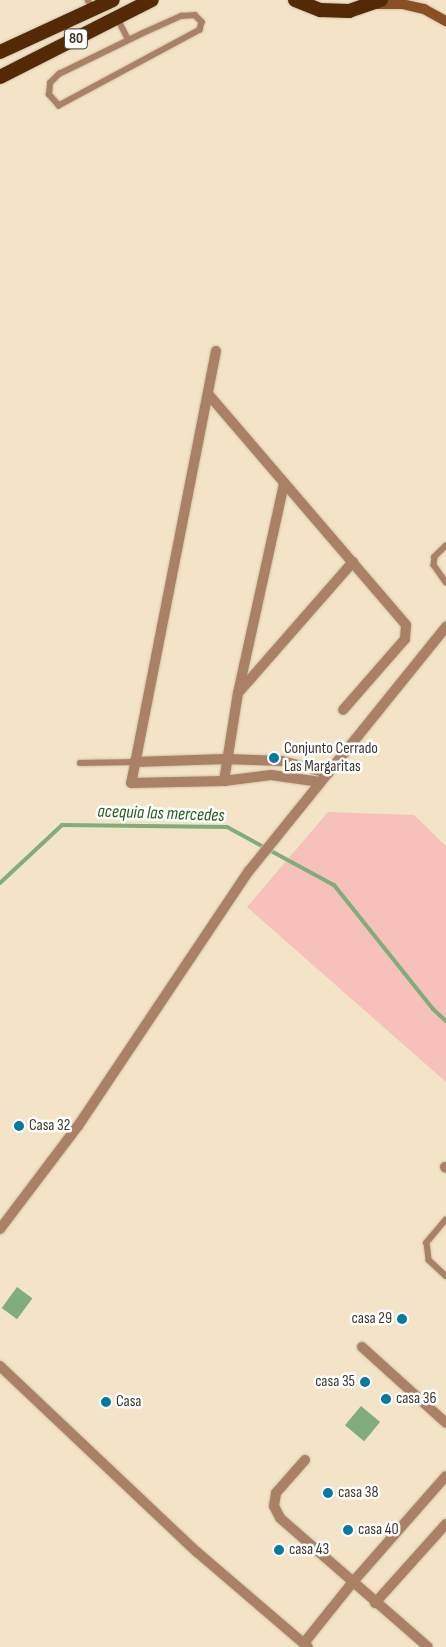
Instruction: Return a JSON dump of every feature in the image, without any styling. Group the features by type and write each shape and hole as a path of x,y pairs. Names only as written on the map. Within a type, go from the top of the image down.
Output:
{"highway":[{"name":"80","path":"0,52 90,5 113,0"},
{"name":"80","path":"0,77 152,0"},
{"path":"295,0 320,10 349,11 379,2"}],"main road":[{"path":"379,2 402,4 424,10 446,21"}],"street":[{"path":"216,351 209,395 131,783 224,781 271,775 321,782"},
{"path":"209,395 406,625 405,639 343,710"},
{"path":"224,781 238,693 284,484"},
{"path":"238,693 353,562"},
{"path":"0,1229 78,1126 249,871 446,627"},
{"path":"134,762 226,759 288,762 328,773"},
{"path":"362,1347 446,1423"},
{"path":"0,1366 197,1552 306,1645 352,1583 446,1476"},
{"path":"305,1460 276,1493 274,1506 280,1518 352,1583 428,1647"},
{"path":"375,1603 445,1528"}],"lane":[{"path":"195,15 202,22 200,30 59,106 54,102 49,95 50,83 59,74 128,40 181,16 195,15"},
{"path":"118,18 128,40"},
{"path":"446,546 435,557 434,565 446,582"},
{"path":"80,763 134,762"},
{"path":"446,1220 427,1243 429,1260 446,1276"}],"shaded area":[{"path":"328,812 414,815 446,846 446,1082 247,907"},
{"path":"17,1287 32,1298 17,1319 2,1308"},
{"path":"361,1406 380,1422 364,1441 345,1425"}],"waterway":[{"name":"acequia las mercedes","path":"0,883 62,825 227,827 334,885 433,1009 446,1021"}],"place":[{"name":"Conjunto Cerrado Las Margaritas","path":"274,758"},
{"name":"Casa 32","path":"19,1126"},
{"name":"casa 29","path":"402,1319"},
{"name":"casa 35","path":"365,1382"},
{"name":"casa 36","path":"386,1399"},
{"name":"Casa","path":"106,1402"},
{"name":"casa 38","path":"328,1493"},
{"name":"casa 40","path":"348,1530"},
{"name":"casa 43","path":"279,1550"}]}
